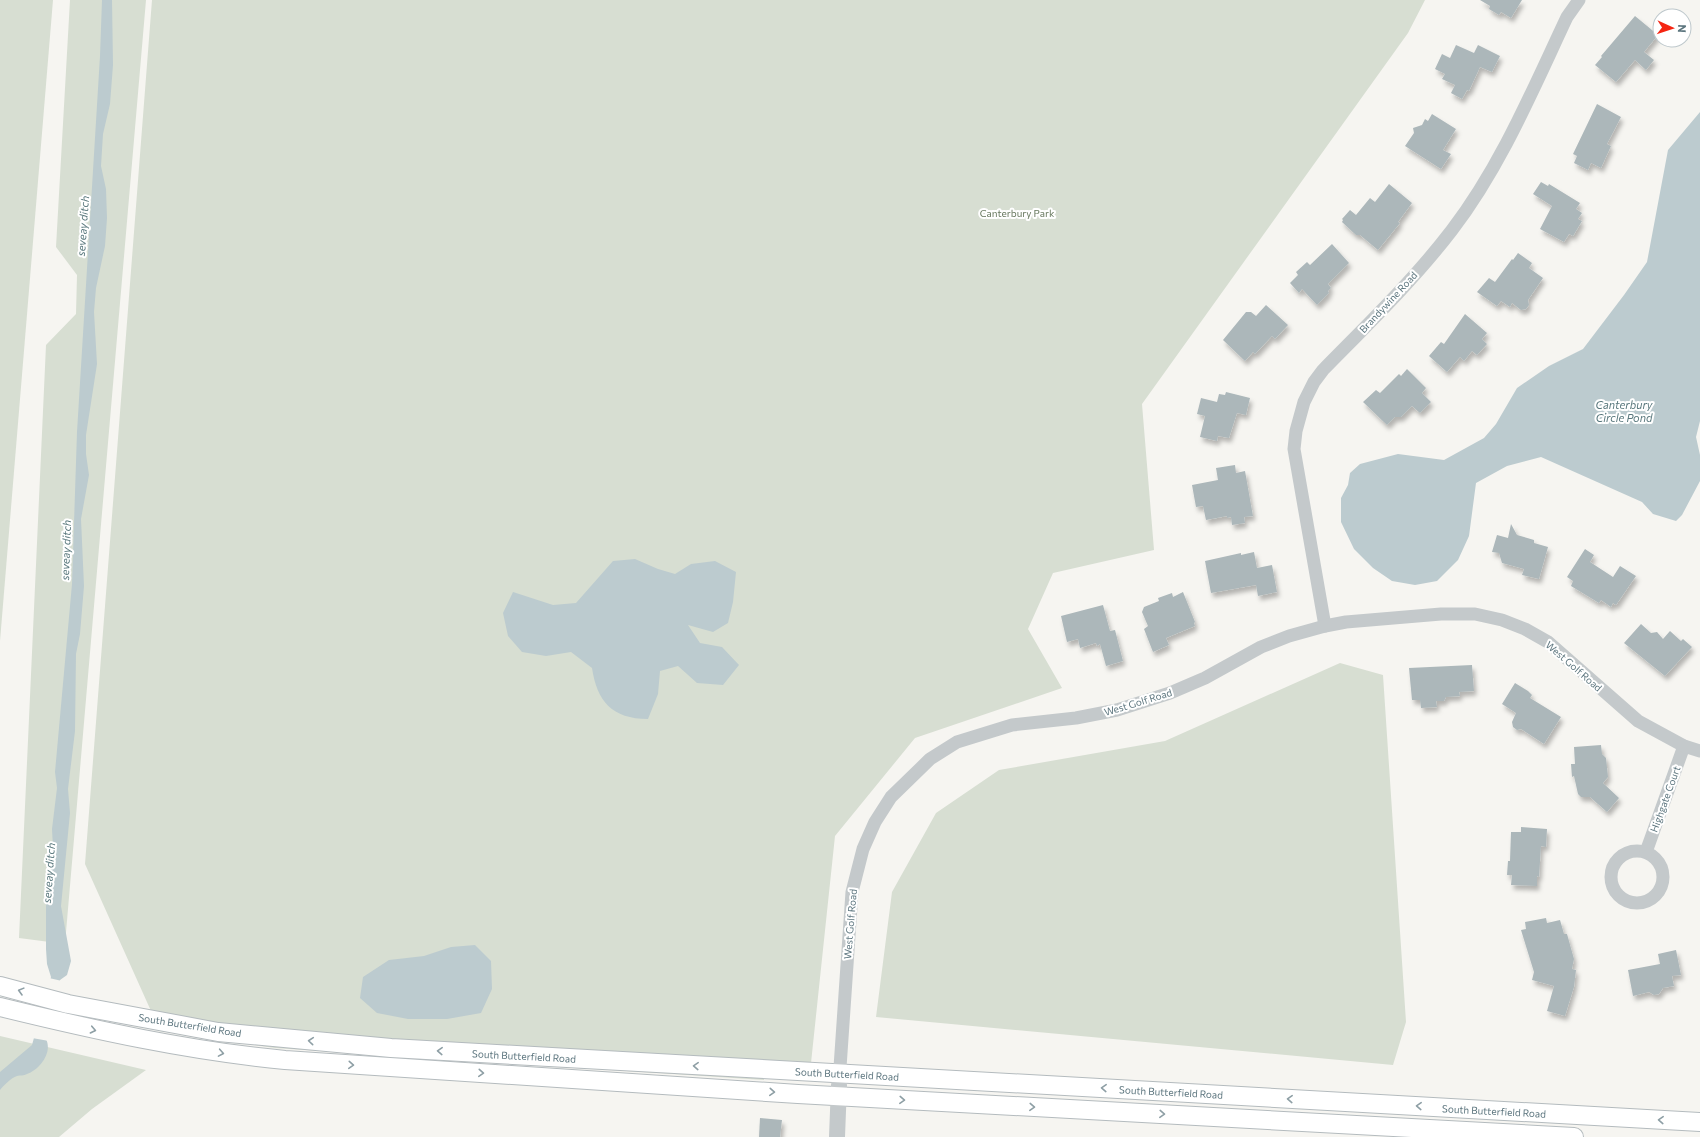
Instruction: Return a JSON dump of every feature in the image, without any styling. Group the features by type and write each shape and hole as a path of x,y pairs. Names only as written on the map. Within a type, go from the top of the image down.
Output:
{"main road":[{"name":"South Butterfield Road","path":"0,986 60,1002 218,1032 391,1048 839,1085 1574,1137"},
{"name":"South Butterfield Road","path":"0,1008 94,1030 238,1056 393,1068 839,1085 1700,1122"}],"street":[{"name":"Brandywine Road","path":"1325,626 1295,459 1296,431 1304,402 1314,382 1323,370 1396,296 1452,230 1497,158 1567,17 1579,0"},
{"name":"West Golf Road","path":"837,1137 852,892 863,849 875,822 891,798 907,780 930,759 957,742 1012,725 1076,718 1117,710 1155,698 1205,678 1261,647 1290,636 1325,626 1346,622 1442,614 1475,614 1502,620 1525,629 1548,642 1638,721 1684,746 1700,751"},
{"name":"Highgate Court","path":"1646,852 1684,746"},
{"path":"1629,852 1646,852 1654,856 1660,863 1664,881 1656,897 1648,902 1640,904 1631,903 1622,899 1616,893 1610,877 1612,869 1619,858 1629,852"}],"green space":[{"path":"0,0 53,0 0,641"},
{"path":"70,0 146,0 65,944 19,938 46,345 76,314 77,275 56,247"},
{"name":"Canterbury Park","path":"152,0 1425,0 1408,33 1142,404 1154,550 1053,573 1028,629 1062,688 915,738 835,836 811,1063 765,1060 764,1080 275,1048 160,1031 85,864"},
{"path":"1340,663 1383,675 1406,1022 1393,1065 876,1017 892,892 936,813 999,770 1165,741"},
{"path":"0,1036 146,1070 92,1109 59,1137 0,1137"}],"water":[{"path":"102,0 112,0 113,65 110,104 103,134 101,166 106,189 107,218 105,246 96,288 94,312 97,364 86,435 86,454 89,475 81,519 84,586 80,634 76,654 75,731 68,789 70,813 61,906 71,961 67,975 60,980 46,1039 48,1050 44,1060 32,1072 15,1077 0,1090 0,1072 32,1045 51,977 47,964 46,906 53,848 52,829 57,788 55,772 72,584 77,432 100,56"},
{"name":"Canterbury Circle Pond","path":"1700,112 1700,421 1696,437 1700,455 1700,481 1682,515 1676,521 1653,514 1642,502 1541,457 1507,466 1476,483 1469,536 1458,560 1437,581 1415,585 1392,581 1373,568 1354,549 1341,522 1341,498 1348,485 1350,473 1360,464 1398,454 1444,460 1484,438 1496,424 1517,388 1549,366 1583,349 1647,262 1668,150"},
{"path":"635,559 658,569 675,574 691,564 715,561 736,572 733,602 728,623 713,632 688,625 700,643 722,647 739,665 723,685 697,683 678,666 660,671 658,694 648,719 625,716 608,706 602,699 598,690 594,680 592,668 571,652 546,656 522,652 508,636 503,613 513,592 553,605 576,603 613,561"},
{"path":"475,945 491,961 492,989 481,1013 447,1019 408,1019 377,1013 360,998 363,977 389,960 424,956 451,947"}],"pier":[{"path":"49,978 62,981 48,1039 49,1041 32,1038"}],"building":[{"path":"1480,0 1522,0 1511,18 1501,12 1499,15 1489,9 1490,6"},
{"path":"1635,16 1652,30 1652,42 1644,52 1654,60 1646,70 1635,60 1616,82 1595,65 1602,57 1601,56"},
{"path":"1456,45 1474,53 1478,45 1500,56 1492,72 1480,67 1469,91 1467,90 1462,99 1451,93 1455,85 1442,79 1445,74 1435,69 1442,54 1450,58"},
{"path":"1597,104 1621,117 1607,144 1611,146 1601,168 1591,163 1588,170 1574,163 1577,156 1573,154"},
{"path":"1432,114 1456,129 1443,150 1451,154 1441,169 1405,146 1414,133 1413,128 1422,125 1425,119 1428,121"},
{"path":"1541,182 1548,186 1549,184 1580,203 1576,209 1582,213 1578,219 1582,221 1573,236 1569,234 1564,242 1540,229 1552,206 1533,194"},
{"path":"1389,184 1412,203 1398,222 1400,223 1378,250 1360,235 1356,235 1342,222 1342,219 1350,210 1356,215 1370,198 1375,202"},
{"path":"1332,244 1349,263 1328,284 1331,288 1328,291 1329,293 1317,305 1302,289 1299,293 1290,283 1298,275 1296,272 1307,262 1310,265"},
{"path":"1518,253 1532,263 1529,268 1543,278 1528,300 1529,305 1526,309 1521,310 1512,303 1510,307 1501,301 1497,306 1477,292 1489,278 1495,282"},
{"path":"1266,305 1288,325 1275,339 1272,336 1255,354 1253,352 1245,361 1223,340 1246,312 1251,312 1256,316"},
{"path":"1465,314 1487,333 1482,339 1487,344 1477,355 1472,351 1464,361 1460,357 1447,372 1429,356 1441,342 1444,344"},
{"path":"1407,369 1426,388 1422,393 1431,402 1420,413 1412,406 1401,417 1395,417 1387,425 1363,402 1376,390 1380,393 1399,374 1401,376"},
{"path":"1226,392 1250,398 1246,415 1237,413 1229,438 1218,436 1217,441 1200,437 1205,416 1197,414 1201,398 1217,402 1219,394 1225,395"},
{"path":"1235,465 1236,473 1245,471 1253,516 1244,517 1245,523 1232,525 1231,517 1227,518 1227,516 1206,520 1203,506 1196,507 1192,485 1218,480 1216,468"},
{"path":"1511,524 1517,535 1534,540 1534,543 1548,547 1539,579 1522,575 1524,569 1502,563 1499,553 1492,552 1497,535 1508,538"},
{"path":"1585,549 1594,555 1590,562 1613,577 1620,566 1636,576 1616,605 1613,603 1611,607 1601,600 1599,603 1571,586 1573,581 1567,577"},
{"path":"1254,552 1257,568 1272,565 1277,592 1258,596 1256,585 1211,593 1205,561 1241,553 1241,555"},
{"path":"1183,592 1195,622 1195,626 1166,638 1169,645 1153,652 1144,629 1148,626 1142,612 1144,607 1159,601 1158,598 1172,593 1173,597"},
{"path":"1103,605 1110,631 1115,630 1123,661 1106,666 1100,644 1097,646 1096,643 1080,648 1078,639 1067,642 1061,616"},
{"path":"1641,624 1651,633 1657,632 1663,639 1670,631 1681,641 1683,639 1692,647 1665,676 1624,643"},
{"path":"1472,665 1474,691 1459,692 1460,696 1446,697 1444,701 1436,701 1437,707 1421,708 1420,700 1412,700 1409,668"},
{"path":"1515,683 1532,695 1530,698 1561,717 1544,744 1521,729 1517,730 1513,727 1512,722 1516,713 1502,704"},
{"path":"1601,745 1602,754 1606,758 1608,777 1603,783 1619,798 1607,812 1590,797 1581,797 1578,794 1574,776 1572,777 1571,764 1575,764 1574,747"},
{"path":"1521,827 1547,829 1546,847 1541,846 1537,886 1511,885 1512,875 1507,875 1508,861 1510,861 1511,832 1521,832"},
{"path":"1546,918 1547,923 1560,920 1564,934 1567,934 1574,959 1572,969 1576,970 1574,987 1565,1016 1547,1011 1554,986 1532,980 1534,972 1521,930 1526,929 1525,922"},
{"path":"1676,950 1681,975 1672,976 1674,986 1663,988 1659,994 1654,995 1649,992 1633,996 1628,970 1660,964 1658,954"},
{"path":"760,1118 782,1120 780,1137 759,1137"}],"water label":[{"name":"seveay ditch","path":"83,226"},
{"name":"seveay ditch","path":"66,550"},
{"name":"seveay ditch","path":"49,873"}]}
